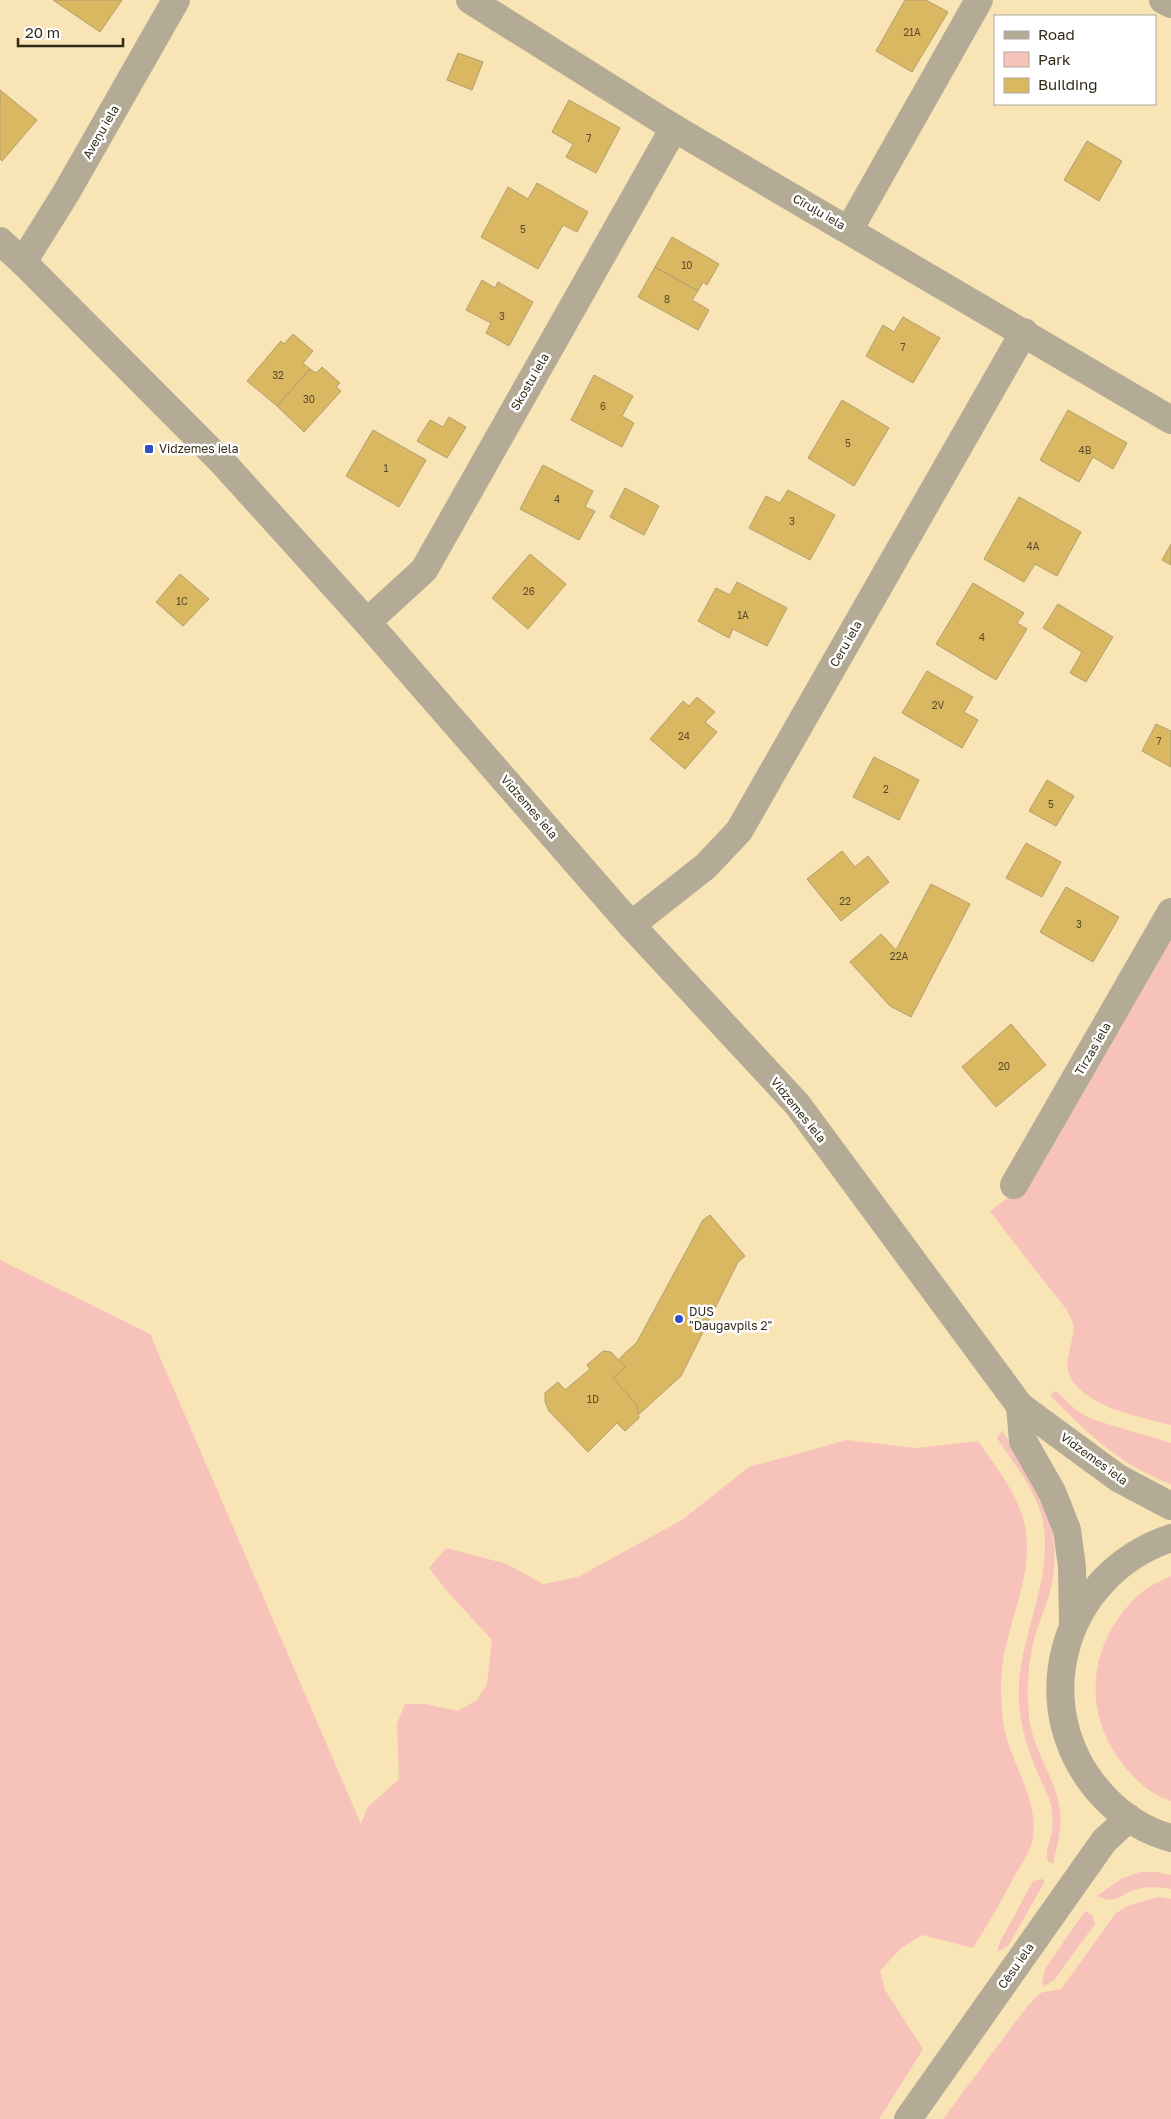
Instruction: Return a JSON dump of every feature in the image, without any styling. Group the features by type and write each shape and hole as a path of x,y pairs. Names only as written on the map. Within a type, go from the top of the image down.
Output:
{"street":[{"name":"Aveņu iela","path":"23,262 66,193 176,0"},
{"name":"Cīruļu iela","path":"470,0 674,128 1171,420"},
{"path":"849,230 979,0"},
{"path":"1163,0 1171,4"},
{"name":"Skostu iela","path":"367,622 424,570 674,128"},
{"name":"Vidzemes iela","path":"0,241 224,464 367,622 631,925 797,1104 1020,1406 1118,1478 1171,1506"},
{"name":"Ceru iela","path":"631,925 706,866 739,831 1024,332"},
{"name":"Tirzas iela","path":"1014,1185 1171,912"},
{"path":"1020,1406 1023,1441 1052,1492 1067,1530 1072,1567 1073,1627"},
{"path":"1171,1538 1145,1549 1112,1572 1093,1592 1073,1627 1064,1653 1060,1679 1061,1706 1066,1733 1076,1758 1090,1781 1108,1801 1129,1818 1146,1828 1171,1838"},
{"name":"Cēsu iela","path":"908,2119 1099,1848 1129,1818"}],"green space":[{"path":"1171,932 1171,1425 1111,1408 1096,1401 1073,1382 1067,1364 1074,1329 1069,1314 990,1211 1019,1190"},
{"path":"0,1260 150,1334 361,1824 368,1807 399,1779 397,1724 405,1704 425,1704 458,1711 477,1700 487,1684 492,1640 446,1590 429,1568 446,1548 507,1564 543,1584 578,1577 682,1520 749,1467 847,1440 917,1448 978,1441 1013,1493 1021,1512 1025,1529 1027,1545 1024,1578 1005,1652 1001,1692 1006,1736 1032,1808 1033,1838 1026,1857 973,1948 922,1935 900,1949 880,1971 885,1990 923,2049 879,2119 0,2119"},
{"path":"1056,1391 1077,1411 1091,1419 1171,1443 1171,1484 1136,1468 1105,1447 1050,1395"},
{"path":"1002,1431 1027,1468 1037,1487 1051,1526 1054,1547 1054,1569 1050,1592 1032,1646 1028,1694 1031,1730 1054,1788 1060,1812 1060,1832 1053,1864 1048,1861 1047,1855 1052,1829 1051,1805 1028,1747 1021,1720 1019,1701 1023,1654 1040,1586 1044,1564 1045,1541 1042,1517 1034,1496 997,1438"},
{"path":"1171,1576 1171,1801 1148,1790 1118,1758 1106,1737 1099,1715 1096,1693 1097,1671 1102,1650 1111,1629 1124,1610 1141,1593"},
{"path":"1140,1872 1156,1872 1171,1875 1171,1889 1145,1887 1110,1900 1097,1896 1121,1879"},
{"path":"1042,1879 1045,1881 1008,1946 997,1952 1000,1942 1033,1881"},
{"path":"1157,1897 1171,1899 1171,2119 943,2119 1026,2008 1040,1993 1061,1989 1116,1913 1128,1906"},
{"path":"1085,1911 1092,1915 1095,1924 1054,1980 1044,1986 1042,1983 1045,1969"}],"building":[{"path":"53,0 122,0 100,32"},
{"path":"905,0 926,0 948,12 912,72 876,51"},
{"path":"458,53 483,62 472,90 447,80"},
{"path":"0,90 37,120 2,161 0,159"},
{"path":"569,100 620,128 596,173 566,157 573,144 552,132"},
{"path":"1087,141 1122,161 1099,201 1064,180"},
{"path":"537,183 588,212 577,232 563,225 538,269 481,237 508,187 528,199"},
{"path":"672,237 719,264 707,285 703,282 698,291 655,267"},
{"path":"655,267 698,291 692,300 709,310 698,330 638,297"},
{"path":"482,280 495,288 498,282 533,302 509,346 486,333 491,323 466,310"},
{"path":"903,317 940,338 913,383 866,356 883,325 894,332"},
{"path":"293,334 313,351 303,363 310,369 277,406 247,381 281,341 284,344"},
{"path":"322,367 340,383 336,387 341,391 304,432 277,406 310,369 316,373"},
{"path":"594,375 633,396 622,416 634,423 622,447 571,420"},
{"path":"842,400 889,428 854,486 808,458"},
{"path":"1068,410 1127,443 1113,469 1093,457 1079,482 1040,460"},
{"path":"449,417 466,427 447,458 417,441 430,420 443,427"},
{"path":"373,430 426,460 399,507 346,476"},
{"path":"543,465 593,491 585,507 595,511 579,540 520,509"},
{"path":"625,488 659,506 644,535 610,517"},
{"path":"788,490 835,515 810,560 749,528 766,496 780,503"},
{"path":"1019,497 1081,532 1057,576 1035,564 1024,582 984,559"},
{"path":"1171,544 1171,565 1162,560"},
{"path":"530,554 566,584 528,629 492,598"},
{"path":"180,574 209,599 183,626 156,602"},
{"path":"737,582 787,608 767,646 733,629 729,638 698,621 716,588 730,595"},
{"path":"973,583 1024,613 1017,623 1027,629 996,680 936,644"},
{"path":"1058,604 1113,637 1086,682 1070,673 1082,652 1043,628"},
{"path":"927,671 973,697 964,712 978,720 962,748 902,713"},
{"path":"697,697 715,712 705,722 717,732 685,769 650,739 683,701 689,706"},
{"path":"1156,724 1171,731 1171,767 1142,751"},
{"path":"874,757 919,780 899,820 853,797"},
{"path":"1047,780 1074,796 1056,826 1029,811"},
{"path":"1026,843 1061,862 1042,897 1006,878"},
{"path":"842,851 855,867 868,856 889,882 841,921 807,879"},
{"path":"931,884 970,904 911,1017 890,1006 850,962 881,934 896,950"},
{"path":"1066,887 1119,917 1093,962 1040,932"},
{"path":"1011,1024 1046,1065 996,1107 962,1067"},
{"path":"710,1215 745,1256 738,1262 681,1376 638,1415 601,1376 637,1342 703,1220"},
{"path":"603,1351 611,1352 625,1367 613,1378 637,1405 639,1418 625,1431 617,1423 588,1452 549,1411 545,1402 545,1393 558,1382 565,1390 590,1369 587,1365"}],"place":[{"name":"Vidzemes iela","path":"149,449"},
{"name":"DUS \"Daugavpils 2\"","path":"679,1319"}]}
